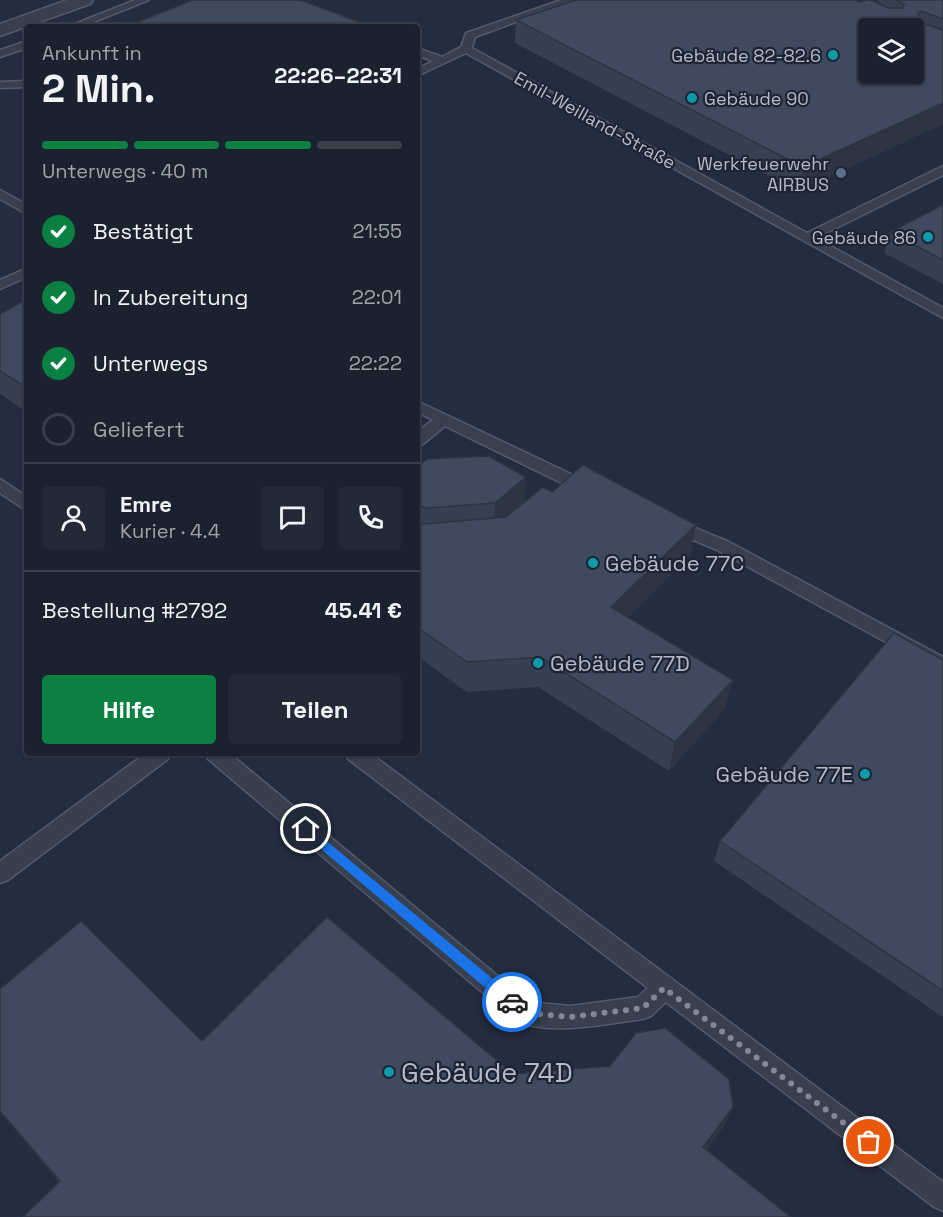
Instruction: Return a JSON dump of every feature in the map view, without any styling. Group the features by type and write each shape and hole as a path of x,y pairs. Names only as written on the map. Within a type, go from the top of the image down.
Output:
{"street":[{"path":"0,30 84,0"}],"lane":[{"path":"80,24 144,0"},
{"path":"420,72 466,49 470,35 571,0"},
{"path":"0,54 24,45"},
{"name":"Emil-Weilland-Straße","path":"466,49 943,314"},
{"path":"420,52 443,60"},
{"path":"0,85 24,84"},
{"path":"807,237 943,170"},
{"path":"0,194 24,208"},
{"path":"0,285 24,273"},
{"path":"420,407 603,495"},
{"path":"420,438 444,419"},
{"path":"552,496 570,481"},
{"path":"0,485 24,503"},
{"path":"657,518 723,546 943,666"},
{"path":"0,873 157,756"},
{"path":"219,756 524,1013 571,1017 643,1008 664,988"},
{"path":"359,756 943,1198"}],"building":[{"path":"193,0 301,0 364,24 133,24"},
{"path":"576,0 855,0 860,2 870,0 889,8 903,8 904,4 895,0 943,0 943,19 921,11 918,13 919,18 858,18 858,84 924,84 924,24 943,30 943,103 803,167 516,20"},
{"path":"943,205 943,260 890,232"},
{"path":"24,301 24,386 0,371 0,314"},
{"path":"488,456 526,477 495,503 426,508 420,506 420,465 428,459"},
{"path":"583,465 696,525 611,607 733,680 675,742 540,657 467,662 420,629 420,523 506,517 543,487 552,492"},
{"name":"Gebäude 77E","path":"894,633 943,660 943,991 720,841"},
{"path":"327,917 513,1074 610,1066 636,1033 665,1028 729,1079 733,1107 703,1147 791,1217 23,1217 60,1181 0,1111 0,989 81,921 202,1041"}],"way so far":[{"path":"512,1002 524,1013 571,1017 643,1008 664,988 869,1142"}],"place":[{"name":"Gebäude 82-82.6","path":"833,55"},
{"name":"Gebäude 90","path":"692,98"},
{"name":"Werkfeuerwehr AIRBUS","path":"841,173"},
{"name":"Gebäude 86","path":"928,237"},
{"name":"Gebäude 77C","path":"593,563"},
{"name":"Gebäude 77D","path":"538,663"},
{"name":"Gebäude 77E","path":"865,774"},
{"name":"Gebäude 74D","path":"389,1072"}],"route":[{"path":"306,829 512,1002"}]}
